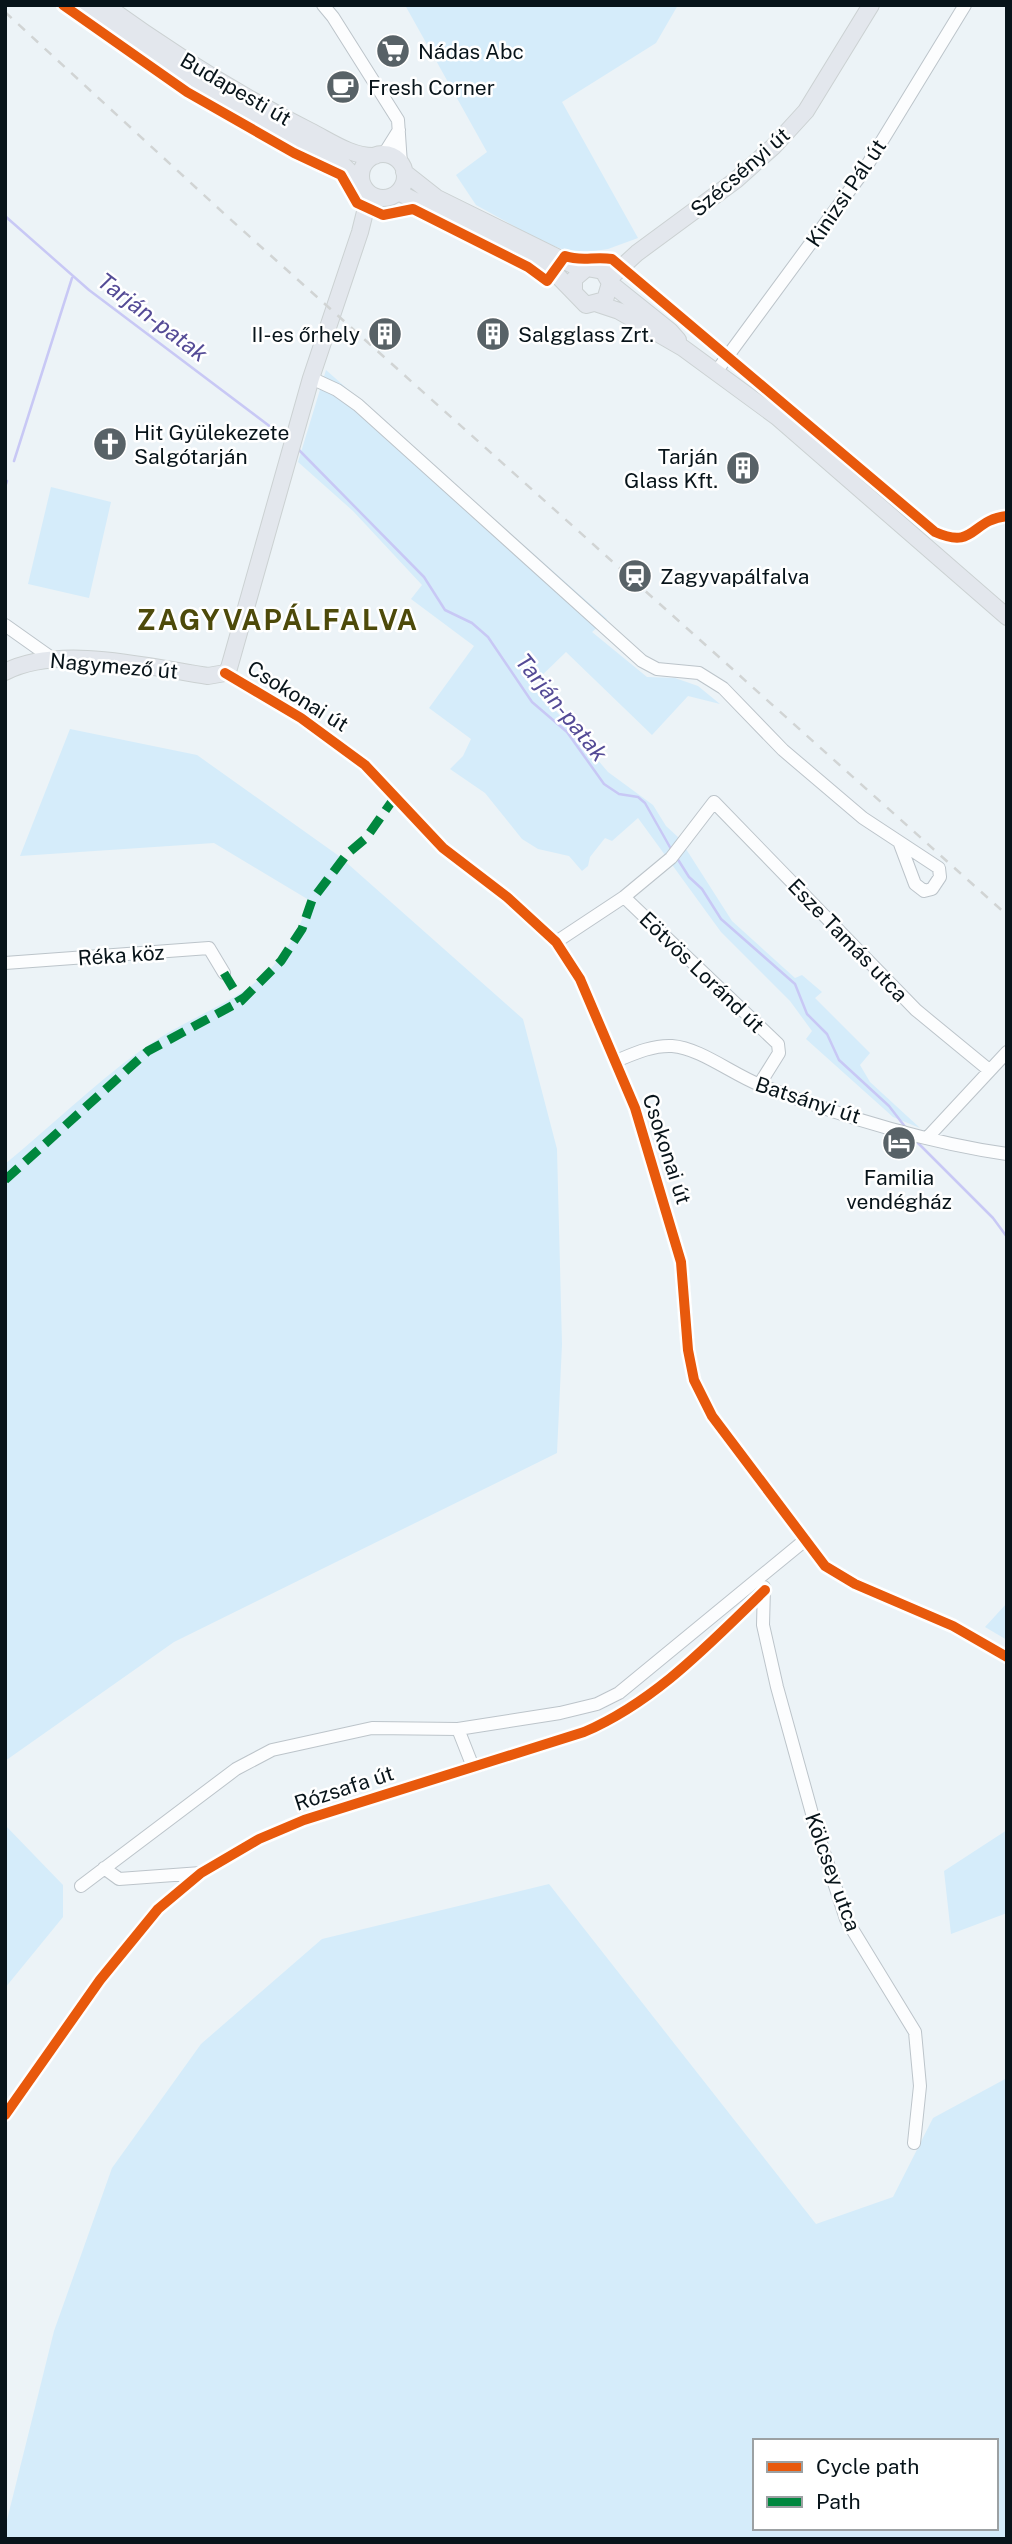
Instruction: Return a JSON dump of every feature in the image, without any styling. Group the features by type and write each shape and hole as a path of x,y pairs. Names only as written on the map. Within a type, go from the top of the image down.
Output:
{"main road":[{"name":"Budapesti út","path":"80,5 189,80 344,166 363,186"},
{"name":"Budapesti út","path":"105,5 181,58 278,115 348,150 379,155"},
{"name":"Szécsényi út","path":"600,275 637,253 736,180 782,138 806,111 872,5"},
{"path":"360,232 366,208 364,165 379,155 402,168 437,198 600,275 670,331 683,348"},
{"path":"360,232 391,195 403,185 402,168"},
{"path":"363,186 373,195 391,195 554,272 586,305 598,304 619,310 683,348 777,417 1007,617"},
{"name":"Csokonai út","path":"225,673 232,660 311,378 360,232"},
{"path":"574,292 574,279 600,275"},
{"path":"598,304 607,298 600,275"},
{"name":"Nagymező út","path":"5,672 25,663 53,659 208,676 225,673"}],"street":[{"path":"323,5 398,120 402,168"},
{"name":"Kinizsi Pál út","path":"716,372 863,172 965,5"},
{"path":"379,155 399,130"},
{"path":"311,378 337,390 358,405 648,666 699,673 723,688 783,750 863,818 900,844"},
{"path":"5,625 53,659"},
{"name":"Csokonai út","path":"225,673 301,718 348,751 377,776 443,848 507,897 556,942 580,979 635,1108 677,1245 688,1350 698,1393 712,1416 825,1566 841,1577 953,1626 1007,1657"},
{"name":"Esze Tamás utca","path":"624,897 674,855 714,802 910,1004 989,1070"},
{"path":"556,942 624,897"},
{"name":"Eötvös Loránd út","path":"624,897 778,1044 779,1053 759,1085"},
{"name":"Réka köz","path":"5,963 209,948 224,973"},
{"name":"Batsányi út","path":"616,1061 652,1048 680,1047 759,1085 964,1148 1007,1154"},
{"path":"921,1136 1007,1052"},
{"path":"81,1886 254,1757 372,1728 458,1729 560,1713 597,1704 619,1693 804,1541"},
{"path":"760,1576 765,1590"},
{"name":"Rózsafa út","path":"5,2115 100,1980 158,1909 201,1873 259,1839 304,1820 584,1732 631,1709 664,1685 765,1590"},
{"name":"Kölcsey utca","path":"765,1590 763,1625 777,1687 846,1919 863,1951 915,2032 920,2085 914,2143"},
{"path":"458,1729 473,1767"},
{"name":"Rózsafa út","path":"104,1868 119,1879 201,1873"}],"shaded area":[{"path":"405,5 678,5 656,43 562,102 638,238 608,249 575,254 541,241 476,205 456,175 487,152"},
{"path":"326,370 607,619 592,632 647,677 675,678 698,686 720,704 688,696 652,735 566,652 533,684 608,772 653,805 666,826 679,838 732,921 795,978 802,975 822,992 815,998 870,1053 860,1065 870,1082 920,1128 893,1117 806,1039 812,1031 790,1001 721,932 638,818 612,841 605,838 582,871 569,856 538,849 522,839 485,793 450,769 463,756 471,739 429,708 474,646 411,599 422,585 353,511 298,462"},
{"path":"51,487 111,502 89,598 28,584"},
{"path":"70,729 197,755 339,856 523,1019 557,1149 562,1344 557,1453 174,1642 5,1761 5,1164 140,1051 240,994 261,978 280,958 296,933 309,900 214,843 20,856"},
{"path":"1007,1603 1007,1640 985,1627"},
{"path":"5,1825 63,1885 63,1917 5,1988"},
{"path":"1007,1830 1007,1913 951,1934 944,1871"},
{"path":"549,1884 816,2224 893,2197 933,2118 1007,2078 1007,2539 5,2539 5,2528 54,2331 112,2168 201,2044 322,1939"}],"waterway":[{"name":"Tarján-patak","path":"5,216 89,290 288,440"},
{"path":"14,461 72,278"},
{"name":"Tarján-patak","path":"298,449 424,577 445,610 472,623 488,637 532,702 567,732 604,784 619,794 638,797 645,803 671,849"},
{"path":"5,487 7,481"},
{"name":"Tarján-patak","path":"677,858 689,877 702,889 721,919 795,984 807,1014 827,1034 839,1060 889,1106 906,1128"},
{"name":"Tarján-patak","path":"914,1139 993,1218 1007,1237"}],"railway":[{"path":"5,12 230,219 1007,915"}],"marked path":[{"path":"5,1180 148,1051 241,1001 281,961 302,929 312,900 347,854 366,838 395,797"},
{"path":"224,973 241,1001"}],"cycle path":[{"path":"63,5 187,92 294,153 341,175 357,203 383,215 413,209 528,267 547,281 565,256 577,259 612,259 935,532 958,538 986,523 1007,516"},
{"path":"225,673 301,718 365,765 443,848 507,897 556,942 580,979 635,1108 681,1262 688,1350 694,1380 712,1416 825,1566 855,1584 953,1626 1007,1657"},
{"path":"5,2115 100,1980 158,1909 201,1873 259,1839 304,1820 584,1732 610,1719 658,1688 680,1670 765,1590"}],"place":[{"name":"Nádas Abc","path":"393,51"},
{"name":"Fresh Corner","path":"343,87"},
{"name":"II-es őrhely","path":"385,334"},
{"name":"Salgglass Zrt.","path":"493,334"},
{"name":"Hit Gyülekezete Salgótarján","path":"110,444"},
{"name":"Tarján Glass Kft.","path":"743,468"},
{"name":"Zagyvapálfalva","path":"635,576"},
{"name":"Familia vendégház","path":"899,1143"}],"district":[{"name":"ZAGYVAPÁLFALVA","path":"278,619"}]}
